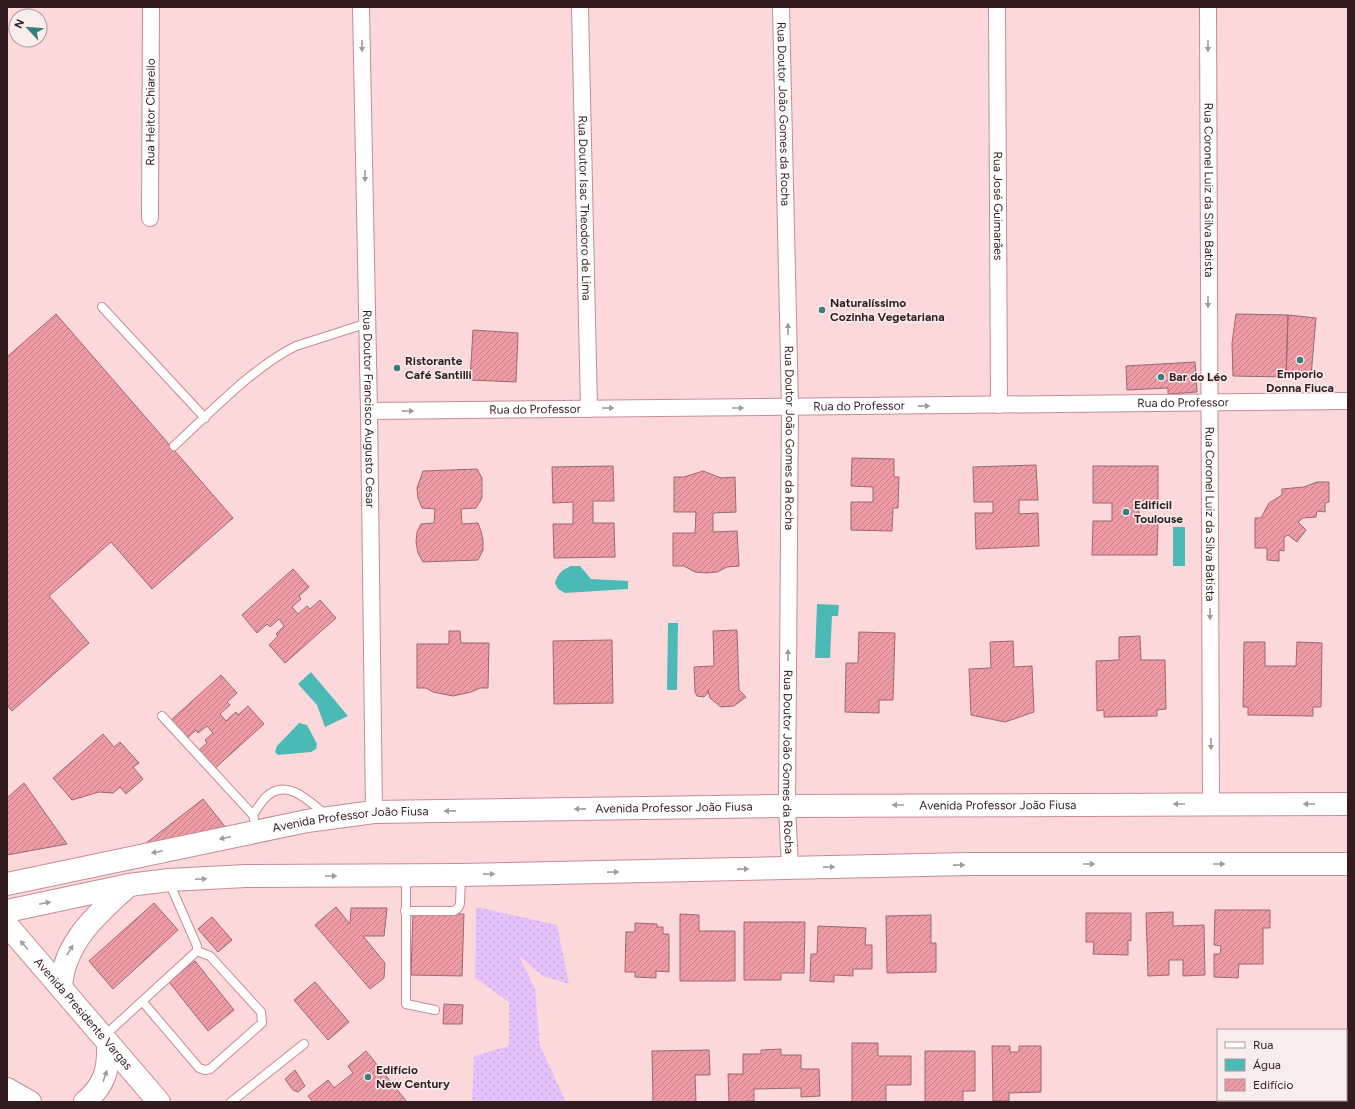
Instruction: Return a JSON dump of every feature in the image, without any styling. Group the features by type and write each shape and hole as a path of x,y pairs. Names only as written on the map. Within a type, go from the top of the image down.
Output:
{"main road":[{"name":"Avenida Professor João Fiusa","path":"7,884 255,823 330,818 374,812 787,806 1348,804"},
{"path":"7,911 129,885 169,880 246,876 461,875 969,864 1348,864"},
{"path":"61,988 62,972 67,955 78,938 105,906 129,885"},
{"name":"Avenida Presidente Vargas","path":"7,925 159,1102"},
{"path":"85,1102 95,1093 106,1076 109,1057 105,1040"},
{"path":"7,1089 30,1102"},
{"path":"7,1094 13,1102"}],"street":[{"name":"Rua Heitor Chiarello","path":"150,218 151,7"},
{"name":"Rua Doutor Francisco Augusto Cesar","path":"361,7 368,323 374,812"},
{"name":"Rua Doutor Isac Theodoro de Lima","path":"580,7 589,408"},
{"name":"Rua Doutor João Gomes da Rocha","path":"781,7 790,407 787,806 790,868"},
{"name":"Rua José Guimarães","path":"997,7 1000,405"},
{"name":"Rua Coronel Luiz da Silva Batista","path":"1208,7 1208,403 1211,804"},
{"name":"Rua do Professor","path":"369,411 1348,401"}],"lane":[{"path":"102,307 205,418"},
{"path":"174,446 261,368 286,350 368,323"},
{"path":"162,716 255,823 267,797 275,791 287,789 300,794 330,818"},
{"path":"406,875 406,1004 435,1010"},
{"path":"405,911 454,911 460,904 461,875"},
{"path":"105,1040 142,1001 197,951 198,946 169,880"},
{"path":"142,1001 199,1068 205,1070 210,1069 262,1023 261,1012 210,956 197,951"},
{"path":"231,1102 304,1044"}],"shaded area":[{"path":"476,907 557,925 569,984 543,976 519,956 535,989 540,1046 566,1102 472,1102 474,1056 509,1046 509,1002 475,978"}],"water":[{"path":"1173,527 1185,527 1185,566 1173,566"},
{"path":"571,566 580,566 591,579 628,581 628,589 565,593 558,589 555,583 561,572"},
{"path":"817,604 839,605 838,616 832,616 830,658 815,658"},
{"path":"668,623 678,623 677,690 667,690"},
{"path":"311,672 348,716 325,727 317,705 298,684"},
{"path":"299,723 307,725 317,744 316,749 311,752 278,755 275,752 277,746"}],"building":[{"path":"56,314 233,518 152,589 111,542 49,596 89,643 12,711 7,705 7,357"},
{"path":"1236,314 1288,315 1286,377 1233,376 1232,343"},
{"name":"Emporio Donna Fiuca","path":"1288,315 1316,318 1311,376 1286,377"},
{"path":"473,330 518,333 516,382 470,380"},
{"name":"Bar do Léo","path":"1195,362 1197,392 1168,394 1168,388 1127,390 1126,366"},
{"path":"852,458 894,459 894,477 899,477 898,508 893,508 892,531 851,530 851,502 873,502 873,487 851,486"},
{"path":"1036,465 1038,500 1019,500 1019,514 1038,513 1039,546 976,549 975,513 993,513 993,502 974,502 973,467"},
{"path":"613,466 614,501 593,501 593,523 614,523 615,557 554,558 553,524 573,524 573,502 553,503 552,467"},
{"name":"Edificil Toulouse","path":"1093,466 1158,466 1158,503 1139,503 1139,521 1158,521 1157,555 1092,555 1093,521 1112,521 1112,503 1093,503"},
{"path":"477,469 482,478 482,498 476,508 461,509 462,524 478,523 481,531 483,550 478,560 423,562 418,553 416,542 417,532 421,524 434,523 435,509 422,508 418,498 417,488 423,471"},
{"path":"703,471 721,478 735,477 736,512 713,513 713,532 737,531 739,566 727,567 717,572 706,573 695,572 684,566 673,566 673,533 695,533 696,512 674,512 674,477 684,477"},
{"path":"1317,482 1329,482 1329,502 1325,503 1325,512 1317,511 1316,517 1303,518 1298,522 1306,530 1297,542 1288,535 1284,537 1284,551 1279,550 1279,561 1267,560 1267,548 1255,548 1255,518 1261,518 1269,503 1282,495 1282,489 1304,487"},
{"path":"293,569 309,587 299,596 301,599 292,607 298,614 307,606 310,609 320,600 336,618 285,663 269,645 278,636 276,634 284,626 279,619 270,627 267,624 257,633 242,615"},
{"path":"737,630 739,690 746,697 734,706 721,707 710,698 708,690 708,693 704,697 697,696 695,692 694,667 714,666 713,631"},
{"path":"449,631 460,631 461,643 489,643 488,688 480,688 471,692 453,696 433,692 426,688 417,688 417,644 449,644"},
{"path":"859,632 895,633 893,700 879,700 879,713 845,712 846,663 858,663"},
{"path":"1140,636 1141,660 1165,660 1166,709 1157,710 1157,716 1104,717 1104,710 1097,711 1096,661 1119,660 1119,637"},
{"path":"612,640 613,703 554,704 553,641"},
{"path":"1013,641 1014,667 1032,666 1034,712 1005,722 971,715 969,669 991,668 990,642"},
{"path":"1244,642 1265,642 1265,666 1296,666 1297,642 1322,643 1321,707 1313,707 1313,716 1248,715 1248,707 1243,707"},
{"path":"221,675 237,693 227,702 230,705 220,714 226,721 236,712 238,715 248,706 264,724 213,770 197,752 207,743 205,740 213,733 207,726 198,733 196,730 186,739 170,721"},
{"path":"103,734 114,747 120,742 139,763 133,767 143,779 126,794 120,787 113,793 99,792 72,800 53,778"},
{"path":"24,783 67,844 7,855 7,798"},
{"path":"203,799 227,829 145,844"},
{"path":"154,903 178,930 113,989 89,961"},
{"path":"336,907 350,924 351,908 387,908 384,936 363,936 385,963 384,978 370,989 315,925"},
{"path":"1215,910 1270,910 1270,928 1263,928 1263,964 1239,964 1238,978 1214,977 1214,954 1220,954 1221,946 1214,945"},
{"path":"1173,912 1173,926 1204,925 1205,975 1183,976 1183,960 1169,960 1169,975 1148,976 1146,913"},
{"path":"413,913 464,914 462,976 411,975"},
{"path":"1086,913 1131,913 1131,941 1128,940 1128,955 1093,954 1094,942 1086,942"},
{"path":"680,914 699,915 699,931 735,931 735,981 680,981"},
{"path":"931,915 931,943 936,943 936,972 887,973 886,916"},
{"path":"212,917 232,940 218,952 198,929"},
{"path":"744,922 805,922 804,973 781,973 781,980 744,980"},
{"path":"635,923 657,924 657,927 663,927 663,934 669,934 669,972 656,971 656,978 635,977 635,972 625,972 626,932 635,932"},
{"path":"818,926 866,928 865,945 872,945 872,969 853,969 853,976 834,975 834,982 810,981 811,954 817,954"},
{"path":"195,961 234,1010 208,1031 169,982"},
{"path":"315,982 349,1022 328,1040 294,1000"},
{"path":"444,1004 463,1005 462,1024 443,1024"},
{"path":"852,1043 878,1043 878,1056 911,1056 911,1085 886,1085 886,1102 852,1102"},
{"path":"1348,1045 1348,1102 1312,1102 1347,1101"},
{"path":"992,1046 1010,1046 1010,1052 1019,1052 1019,1046 1041,1046 1041,1092 1009,1093 1009,1101 993,1101"},
{"path":"781,1049 781,1055 801,1055 801,1069 819,1069 820,1096 801,1097 801,1088 754,1089 754,1101 729,1102 728,1074 743,1074 743,1054 761,1054 761,1050"},
{"path":"709,1050 710,1075 695,1075 696,1102 653,1102 652,1051"},
{"name":"Edifício New Century","path":"366,1051 407,1102 313,1102 308,1096 328,1080 334,1088 353,1073 348,1066"},
{"path":"925,1051 975,1051 975,1091 963,1091 963,1102 925,1102"},
{"path":"295,1070 305,1086 298,1092 293,1090 285,1079"},
{"path":"1245,1101 1274,1101 1274,1102"}],"place":[{"name":"Naturalíssimo Cozinha Vegetariana","path":"822,310"},
{"name":"Emporio Donna Fiuca","path":"1300,360"},
{"name":"Ristorante Café Santilli","path":"397,368"},
{"name":"Bar do Léo","path":"1161,377"},
{"name":"Edificil Toulouse","path":"1126,512"},
{"name":"Edifício New Century","path":"368,1077"}]}
